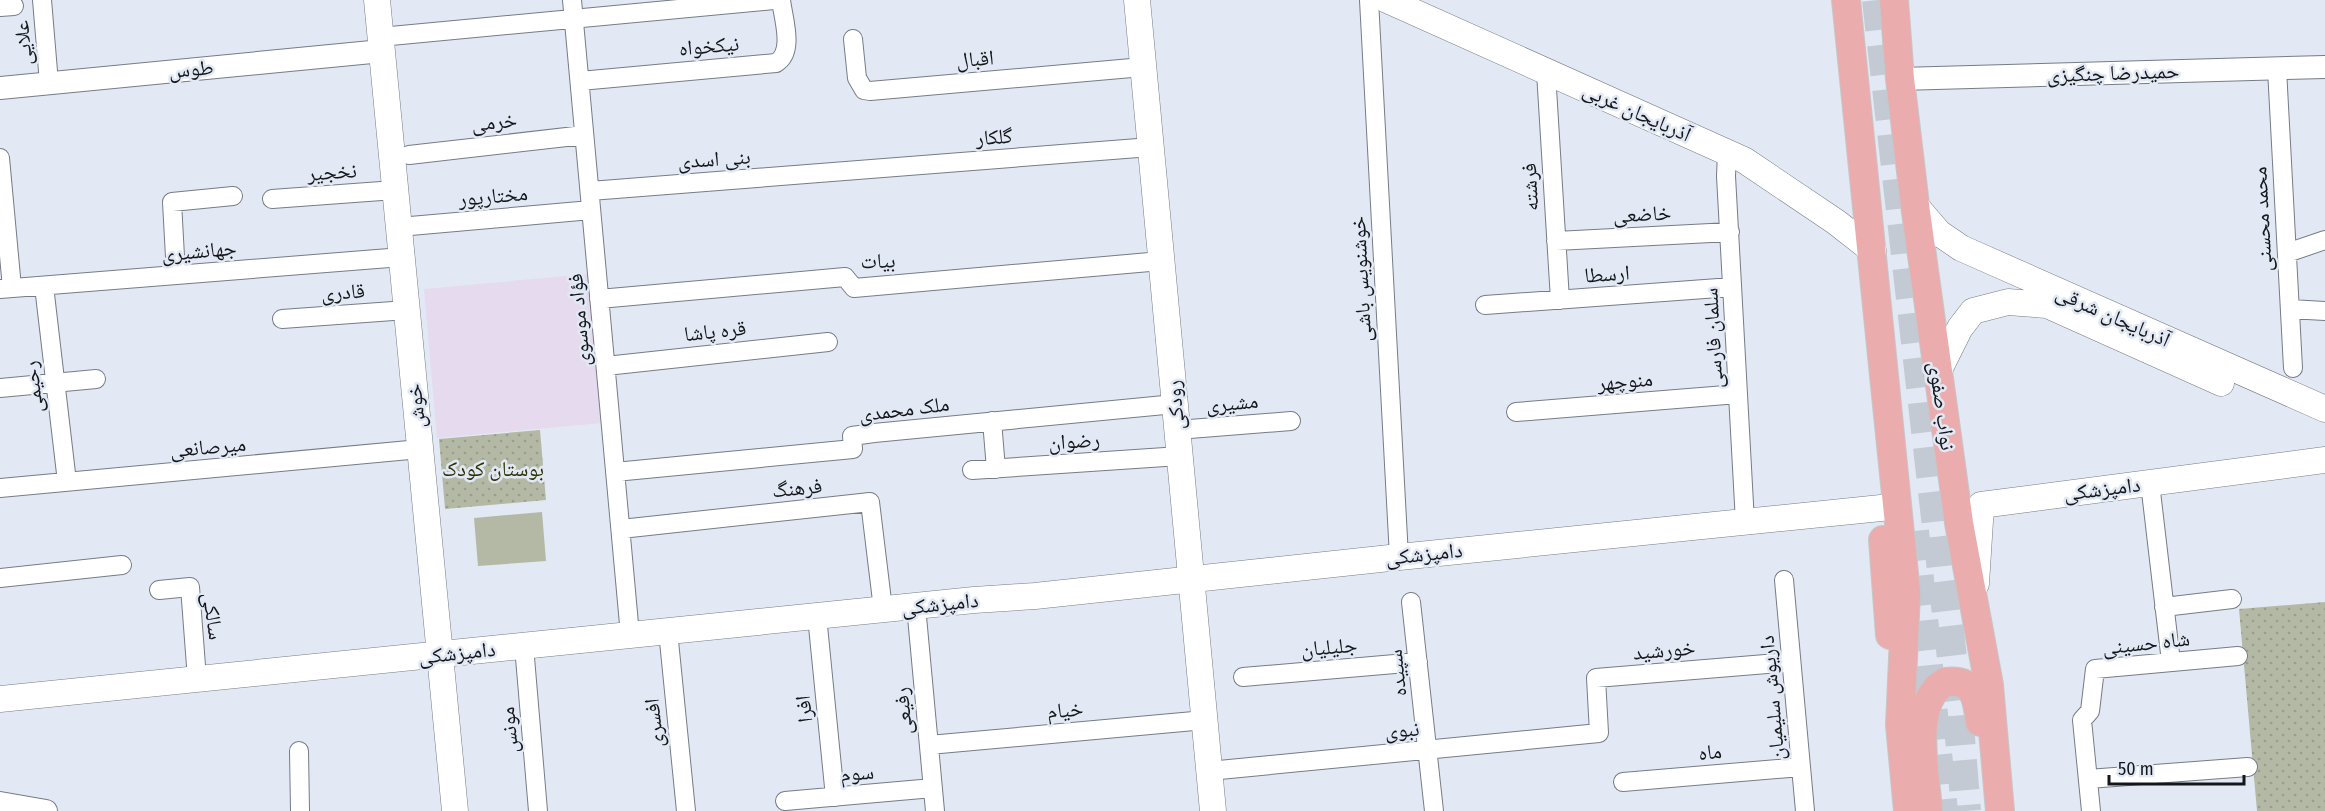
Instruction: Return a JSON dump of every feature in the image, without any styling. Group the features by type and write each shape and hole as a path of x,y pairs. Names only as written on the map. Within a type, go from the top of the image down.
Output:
{"main road":[{"name":"خوش","path":"377,0 455,811"},
{"name":"رودکی","path":"1137,0 1213,811"},
{"name":"آذربایجان غربی","path":"1387,0 1753,166 1873,251"},
{"path":"1895,11 1847,11 1906,593 1900,725 1908,811"},
{"name":"نواب صفوی","path":"1895,11 1900,79 1937,374 1959,523 1989,685 2000,811"},
{"name":"آذربایجان شرقی","path":"1915,205 1939,232 1961,248 2325,409"},
{"name":"آذربایجان شرقی","path":"1937,374 1960,328 1973,311 2008,302 2047,305 2325,428"},
{"path":"1878,308 1871,356 1890,640 1902,679"},
{"name":"دامپزشکی","path":"1975,607 1981,505 2325,460"},
{"name":"دامپزشکی","path":"0,699 883,609 1035,596 1399,556 1881,508"},
{"path":"1928,811 1923,738 1924,713 1934,689 1950,681 1968,687 1976,696 1982,732 1988,811"}],"street":[{"name":"علایی","path":"42,0 49,83"},
{"name":"فؤاد موسوی","path":"572,0 630,635"},
{"path":"381,44 574,19 774,0"},
{"name":"نیکخواه","path":"579,81 776,63 782,60 787,48 781,0"},
{"name":"خوشنویس باشی","path":"1369,0 1399,556"},
{"name":"اقبال","path":"853,39 857,78 864,90 870,92 1143,67"},
{"name":"طوس","path":"0,87 381,44"},
{"name":"حمیدرضا چنگیزی","path":"1900,79 2325,67"},
{"name":"محمد محسنی","path":"2277,69 2293,368"},
{"name":"فرشته","path":"1546,72 1560,300"},
{"name":"خرمی","path":"409,155 584,135"},
{"name":"گلکار","path":"841,171 1151,147"},
{"name":"سلمان فارسی","path":"1727,153 1745,522"},
{"path":"0,158 6,289"},
{"name":"بنی اسدی","path":"590,191 841,171"},
{"name":"نخجیر","path":"272,199 395,190"},
{"path":"176,275 172,202 233,196"},
{"name":"مختارپور","path":"399,227 591,210"},
{"name":"خاضعی","path":"1556,241 1730,232"},
{"path":"2287,253 2325,240"},
{"name":"جهانشیری","path":"6,289 402,257"},
{"name":"بیات","path":"599,299 844,277 854,288 1161,261"},
{"name":"رحیمی","path":"44,286 67,482"},
{"name":"ارسطا","path":"1485,305 1732,287"},
{"path":"2290,309 2325,311"},
{"name":"قادری","path":"282,319 407,310"},
{"name":"قره پاشا","path":"606,366 828,342"},
{"path":"0,388 96,379"},
{"name":"منوچهر","path":"1515,412 1738,394"},
{"name":"ملک محمدی","path":"615,472 853,448 852,436 1175,404"},
{"path":"992,421 996,469"},
{"name":"مشیری","path":"1177,430 1291,421"},
{"name":"میرصانعی","path":"0,489 420,449"},
{"name":"رضوان","path":"972,471 1180,456"},
{"path":"2150,483 2171,662"},
{"name":"فرهنگ","path":"621,530 870,502 883,609"},
{"path":"0,578 122,565"},
{"name":"داریوش سلیمیان","path":"1784,580 1805,811"},
{"name":"سالکی","path":"159,590 190,587 197,679"},
{"path":"2164,607 2232,599"},
{"name":"سپیده","path":"1412,602 1434,811"},
{"name":"رفیعی","path":"916,606 935,811"},
{"name":"افرا","path":"817,616 835,797"},
{"name":"افسری","path":"668,632 686,811"},
{"name":"مونس","path":"524,646 538,811"},
{"name":"شاه حسینی","path":"2091,811 2082,720 2090,711 2095,669 2238,656"},
{"name":"جلیلیان","path":"1243,677 1418,662"},
{"name":"خورشید","path":"1599,734 1596,678 1791,662"},
{"name":"خیام","path":"929,745 1204,720"},
{"name":"نبوی","path":"1209,771 1599,734"},
{"path":"298,752 300,811"},
{"name":"ماه","path":"1623,782 1801,766"},
{"path":"2088,779 2248,767"},
{"name":"سوم","path":"785,801 933,788"},
{"path":"0,803 46,811"}],"shaded area":[{"path":"588,274 602,423 437,438 424,289"}],"green space":[{"name":"بوستان کودک","path":"540,430 546,500 445,509 439,439"},
{"path":"542,512 546,561 478,566 474,518"},
{"path":"2325,602 2325,811 2257,811 2239,609"}],"tunnel":[{"path":"1877,0 1957,702 1966,811"},
{"path":"1914,531 1943,811"}]}
